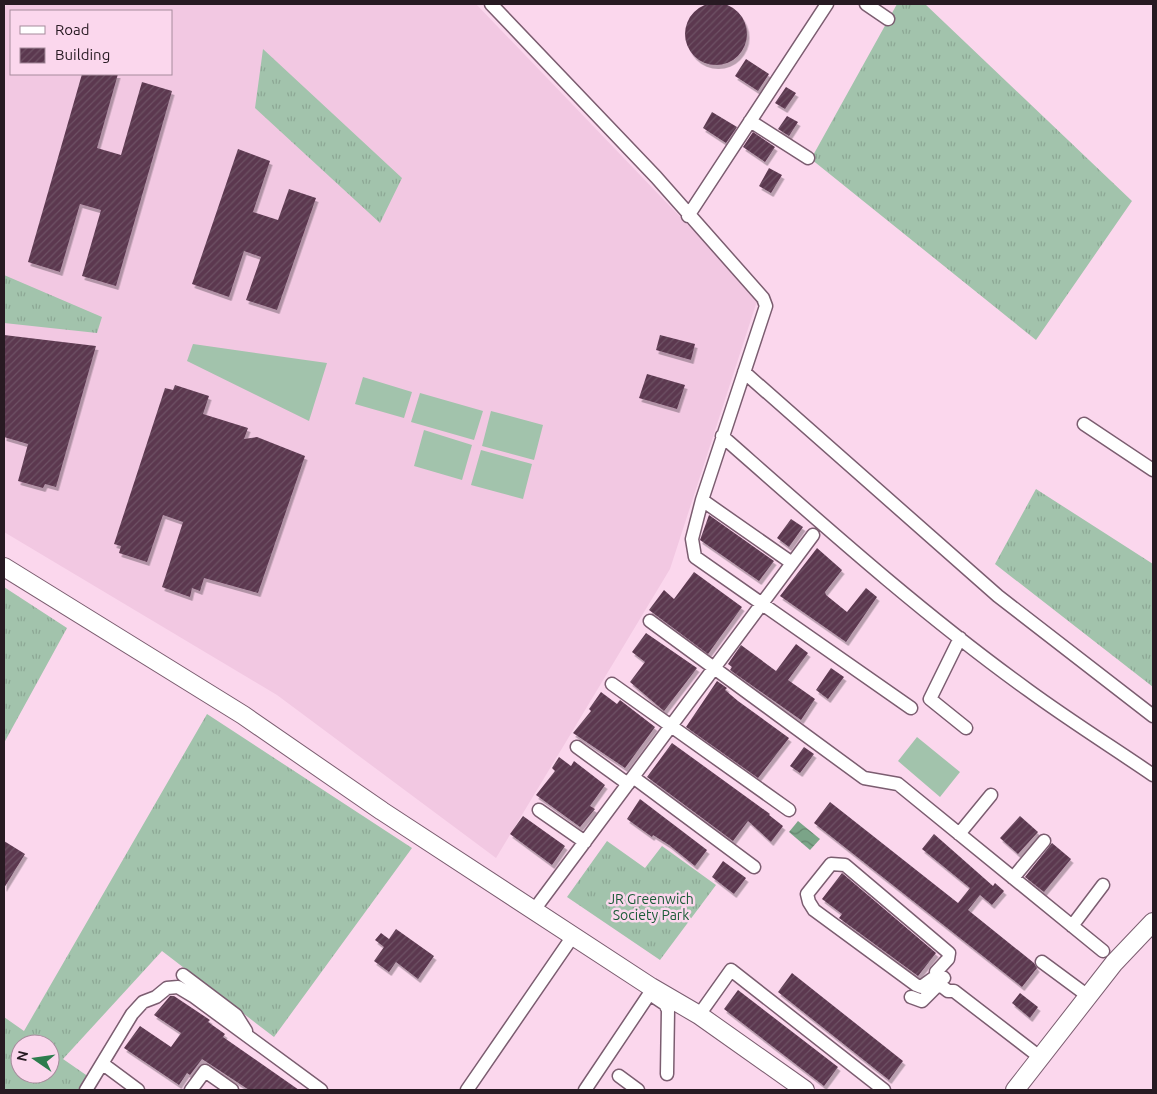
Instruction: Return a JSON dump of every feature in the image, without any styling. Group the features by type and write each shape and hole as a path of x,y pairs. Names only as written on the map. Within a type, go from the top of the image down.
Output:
{"street":[{"path":"491,4 656,177 688,216 763,298 766,306 702,500 692,539 695,557 763,602 911,708"},
{"path":"688,216 827,4"},
{"path":"866,4 888,19"},
{"path":"750,121 808,158"},
{"path":"744,372 998,596 1153,716"},
{"path":"1084,424 1153,470"},
{"path":"722,436 831,531 960,638 1028,690 1153,775"},
{"path":"702,500 792,563"},
{"path":"534,910 813,535"},
{"path":"4,567 243,715 382,810 534,910 571,939 665,1004 668,1010 667,1074"},
{"path":"650,621 864,778 898,784 1102,951"},
{"path":"960,638 930,699 966,728"},
{"path":"612,684 789,810"},
{"path":"577,747 631,780 754,867"},
{"path":"959,834 991,795"},
{"path":"539,810 585,842"},
{"path":"1013,878 1044,841"},
{"path":"911,997 922,1001 938,978 948,959 948,953 845,865 830,864 807,894 814,910 916,985 921,988 938,978 956,959 956,951 951,946"},
{"path":"1072,926 1103,886"},
{"path":"1015,1090 1114,963 1153,922"},
{"path":"571,939 699,1015 805,1090"},
{"path":"467,1090 571,939"},
{"path":"1042,962 1088,996"},
{"path":"699,1015 731,970 884,1090"},
{"path":"183,975 236,1015 250,1038"},
{"path":"938,978 953,985 954,991 1040,1058"},
{"path":"86,1090 132,1014 143,1002 156,997 167,988 178,987 321,1090"},
{"path":"585,1090 650,993"},
{"path":"103,1064 138,1090"},
{"path":"191,1090 205,1071 232,1090"},
{"path":"619,1076 638,1090"}],"shaded area":[{"path":"7,4 476,4 758,298 670,569 496,858 277,695 4,532 4,9"}],"green space":[{"path":"897,4 925,4 1132,201 1036,340 811,159"},
{"path":"263,49 402,178 380,223 255,108"},
{"path":"4,275 102,317 97,333 4,323"},
{"path":"193,344 327,363 309,421 187,361"},
{"path":"363,377 412,392 404,418 355,404"},
{"path":"420,393 483,411 474,440 411,422"},
{"path":"491,411 543,425 534,460 482,446"},
{"path":"424,430 472,445 462,480 414,466"},
{"path":"481,450 532,464 523,499 471,485"},
{"path":"1036,489 1153,564 1153,687 995,564"},
{"path":"4,587 67,628 4,743"},
{"path":"207,714 412,848 274,1037 162,951 63,1059 89,1077 80,1090 4,1090 4,1017 24,1031"},
{"path":"917,737 960,772 940,797 898,761"},
{"name":"JR Greenwich Society Park","path":"607,841 645,868 662,846 716,885 660,960 567,897"}],"water":[{"path":"798,821 820,839 810,850 789,832"}],"building":[{"path":"716,3 728,5 738,12 745,22 747,34 745,46 738,56 728,63 716,65 704,63 694,56 687,46 685,34 687,22 694,12 704,5"},
{"path":"746,59 769,74 758,91 735,76"},
{"path":"82,75 118,75 97,148 121,155 142,82 172,91 116,286 82,276 101,210 80,204 60,272 28,262"},
{"path":"786,87 796,93 785,109 775,103"},
{"path":"712,112 737,127 726,143 703,128"},
{"path":"787,116 798,122 789,136 778,129"},
{"path":"753,132 775,147 765,162 743,147"},
{"path":"238,149 270,161 253,212 278,220 289,189 316,198 277,310 246,300 261,257 244,251 229,297 192,284"},
{"path":"769,168 782,175 771,193 759,186"},
{"path":"4,335 96,346 56,487 45,484 43,488 18,481 28,444 4,437"},
{"path":"660,335 695,344 691,360 656,350"},
{"path":"647,374 685,385 677,409 639,398"},
{"path":"175,385 209,396 203,414 248,428 244,439 257,437 305,456 258,593 204,578 200,591 192,588 190,597 162,587 183,522 163,515 147,562 119,553 121,546 114,544 165,388 173,390"},
{"path":"709,515 774,561 759,581 700,540"},
{"path":"791,519 803,527 789,547 777,538"},
{"path":"817,548 842,570 825,592 826,595 847,612 866,588 877,597 846,642 780,596"},
{"path":"694,572 742,607 708,654 649,610 664,590 674,599"},
{"path":"646,633 697,668 664,711 630,682 645,662 632,652"},
{"path":"796,644 808,653 788,680 815,699 801,720 730,670 732,667 728,664 741,645 776,671"},
{"path":"831,668 844,677 828,699 816,690"},
{"path":"717,681 727,688 725,690 738,701 789,738 758,778 686,727"},
{"path":"601,692 617,704 620,700 655,727 625,768 573,733 591,711 589,709"},
{"path":"672,743 770,814 783,826 771,842 748,821 733,841 647,777"},
{"path":"804,747 814,754 800,773 790,766"},
{"path":"559,757 571,766 574,761 605,785 590,806 595,809 580,827 536,795 555,771 552,768"},
{"path":"640,799 707,850 695,866 669,845 653,835 652,837 627,819"},
{"path":"830,802 958,903 970,888 922,849 934,834 993,886 995,883 1004,891 992,905 980,895 968,910 1034,963 1037,968 1022,987 814,823"},
{"path":"523,816 565,846 552,865 510,834"},
{"path":"1020,816 1038,832 1018,854 1000,838"},
{"path":"4,841 25,854 4,888"},
{"path":"1052,843 1071,859 1044,892 1025,877"},
{"path":"723,861 746,878 734,894 712,877"},
{"path":"842,873 936,953 918,976 839,918 842,914 822,899"},
{"path":"396,929 434,956 418,979 396,962 389,972 374,961 384,947 375,940 381,933 389,939"},
{"path":"792,973 903,1061 889,1080 778,992"},
{"path":"738,990 838,1067 824,1086 724,1009"},
{"path":"1020,993 1038,1007 1030,1018 1012,1003"},
{"path":"170,996 174,996 210,1020 208,1022 225,1034 223,1037 299,1090 249,1090 202,1059 190,1075 187,1073 179,1085 124,1048 140,1026 171,1047 181,1033 154,1015"}]}
